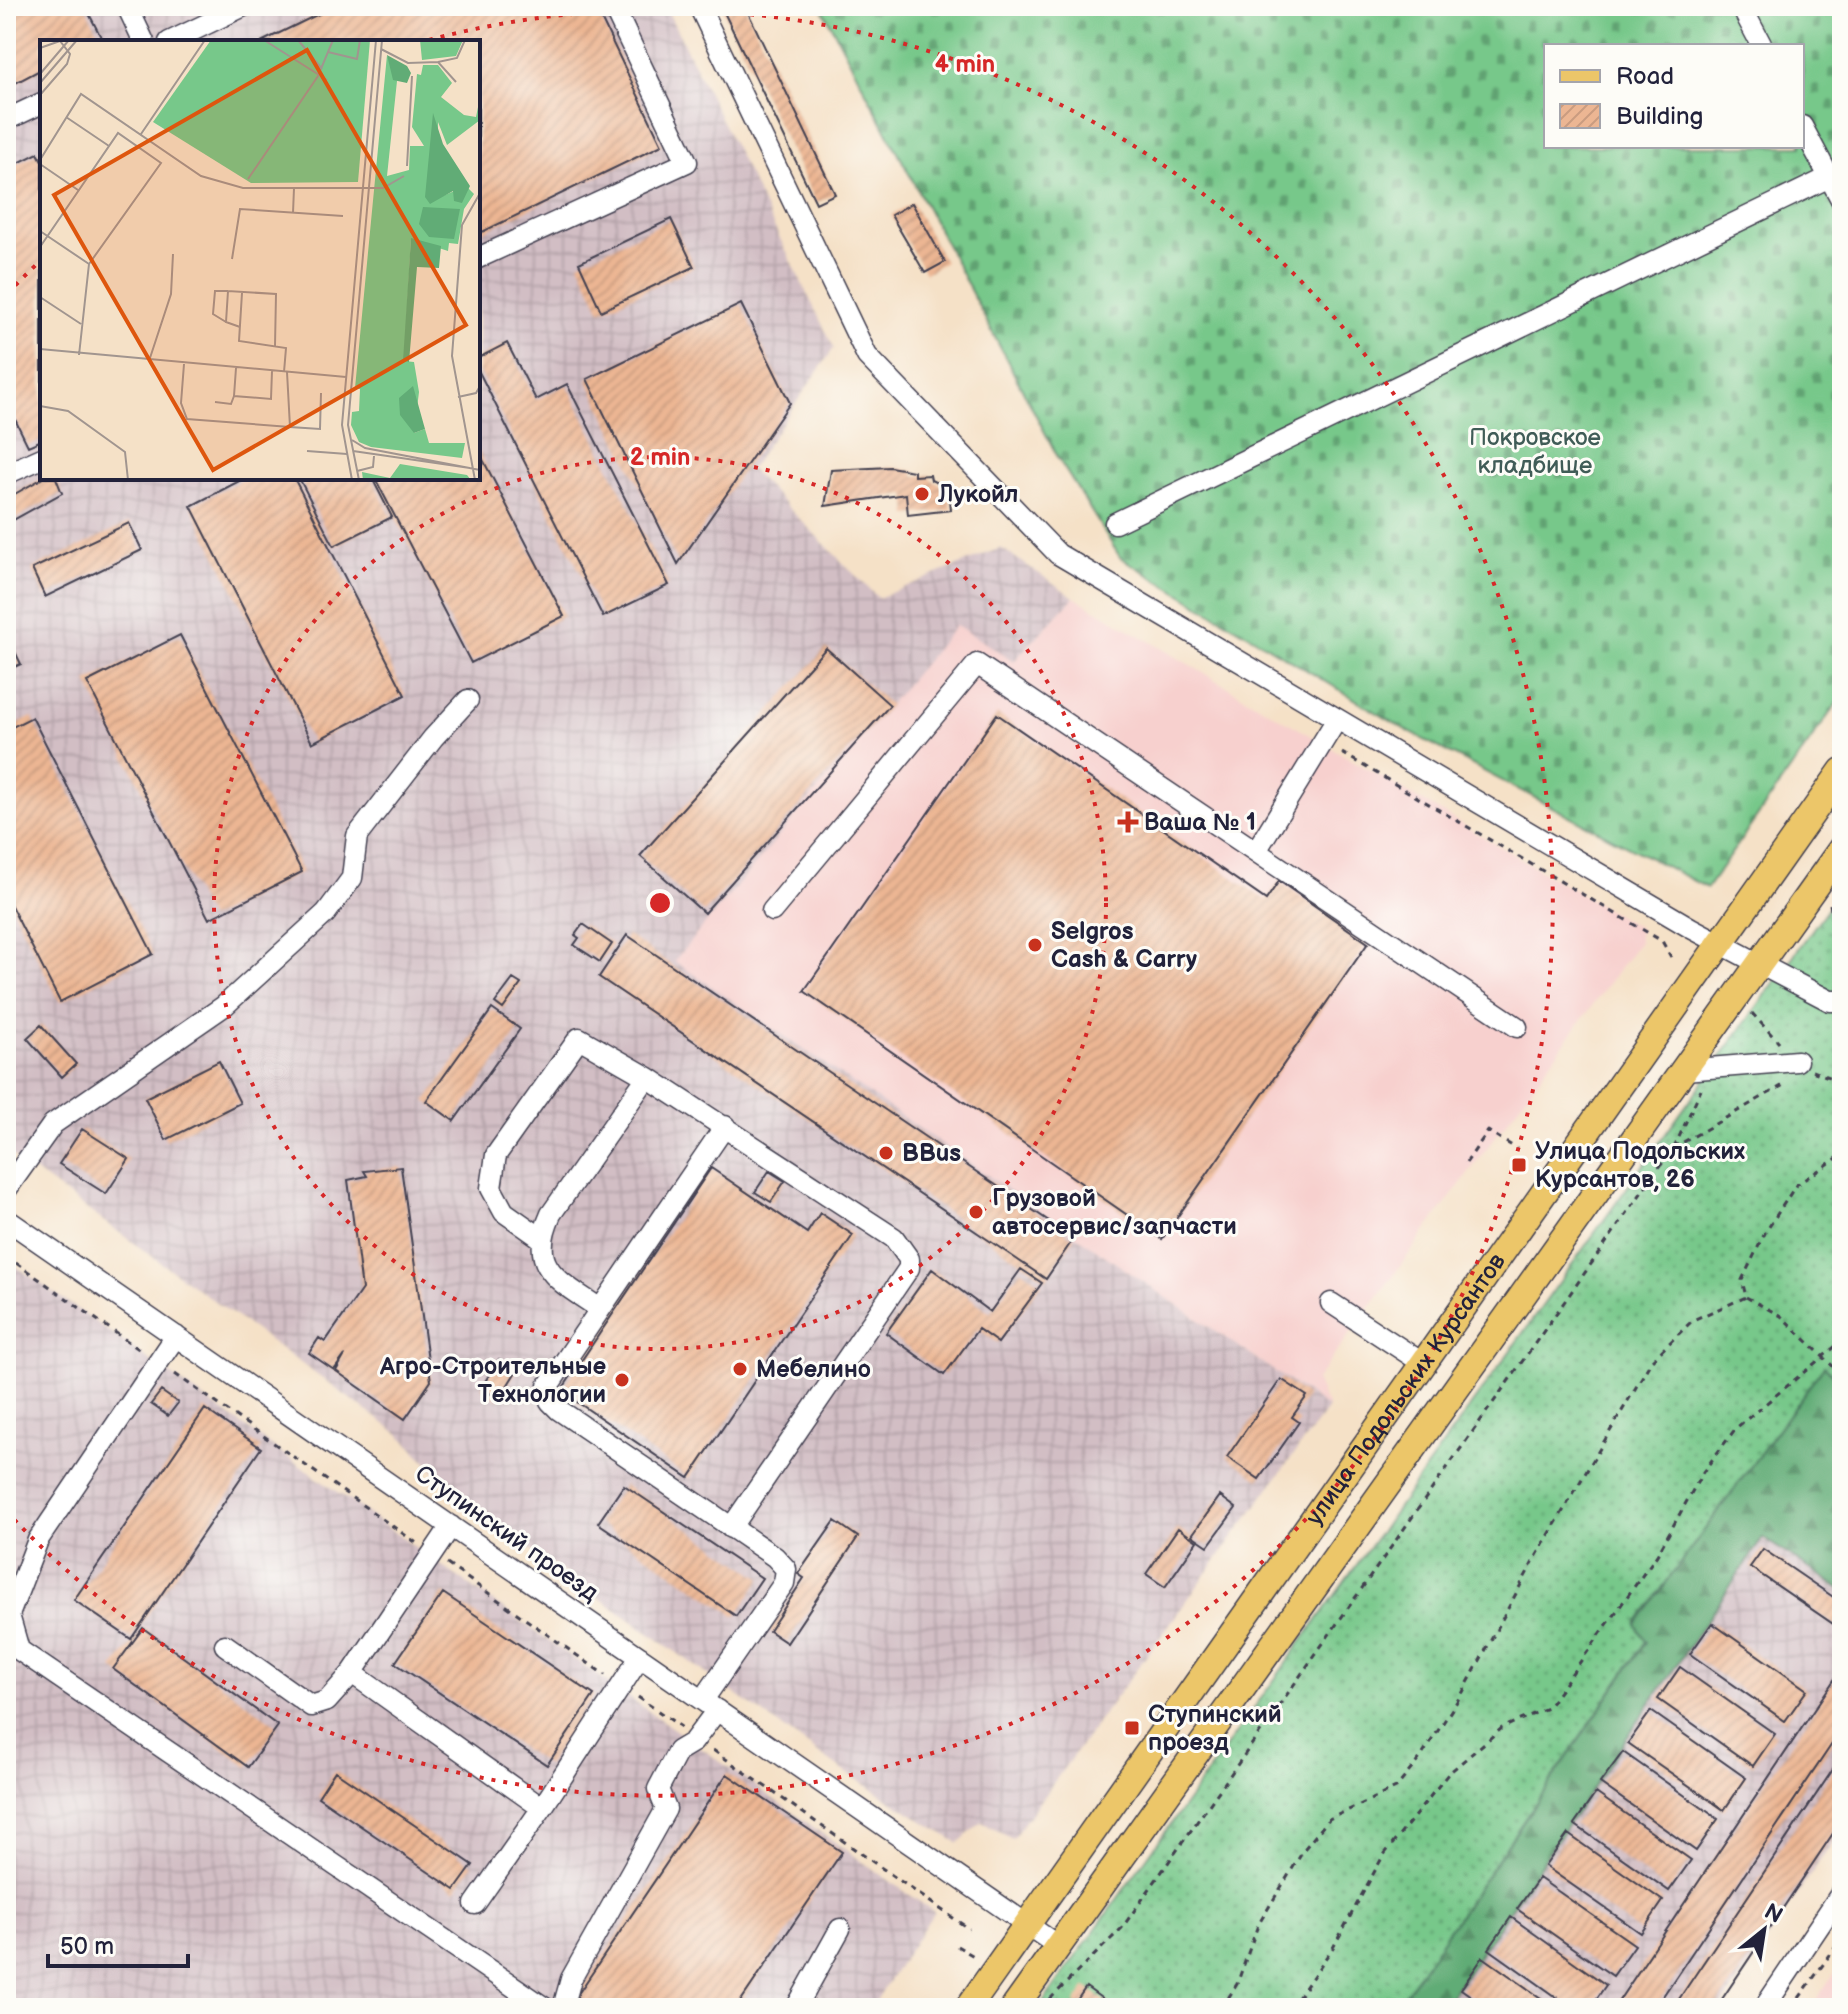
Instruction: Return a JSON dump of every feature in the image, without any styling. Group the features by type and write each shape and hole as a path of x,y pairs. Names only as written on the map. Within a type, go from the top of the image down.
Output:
{"main road":[{"name":"улица Подольских Курсантов","path":"968,2008 1842,771"},
{"name":"улица Подольских Курсантов","path":"1014,2008 1698,1069 1759,966 1842,848"}],"street":[{"path":"127,6 143,40"},
{"path":"173,40 244,6"},
{"path":"480,257 687,162 613,6"},
{"path":"699,6 867,356 1058,554 1759,966 1830,1001 1842,1001"},
{"path":"1741,6 1761,44"},
{"path":"6,120 40,104"},
{"path":"1804,129 1835,175 1842,201"},
{"path":"1115,523 1835,175"},
{"path":"6,474 40,459"},
{"path":"772,911 977,664 1517,1027"},
{"path":"6,1190 53,1124 224,1006 326,913 352,878 357,836 433,738 468,700"},
{"path":"1256,851 1337,719"},
{"path":"541,1238 504,1212 491,1188 496,1155 579,1038 725,1126 894,1238 909,1259 909,1268 731,1528"},
{"path":"1698,1069 1797,1061"},
{"path":"600,1309 555,1278 544,1260 541,1238 551,1214 647,1077"},
{"path":"563,2008 571,1979 666,1809 658,1789 678,1751 696,1738 710,1705 784,1583 786,1569 775,1557 550,1401 548,1386 725,1126"},
{"name":"Ступинский проезд","path":"6,1219 1058,1946"},
{"path":"1331,1303 1424,1364"},
{"path":"176,1336 38,1540 9,1615 19,1650 545,2008"},
{"path":"225,1645 311,1706 327,1701 352,1673 451,1526"},
{"path":"475,1904 640,1657"},
{"path":"352,1673 542,1808"},
{"path":"1764,2008 1842,1892"},
{"path":"796,2008 840,1929"}],"path":[{"path":"1342,753 1662,941 1671,957"},
{"path":"1828,894 1835,931 1842,937"},
{"path":"1750,1012 1797,1061 1823,1077 1842,1082"},
{"path":"1673,1148 1786,1085 1797,1061"},
{"path":"1048,2001 1122,1928 1673,1148 1698,1069"},
{"path":"1466,1163 1488,1131 1517,1149"},
{"path":"1842,1155 1796,1185 1765,1233 1742,1280 1746,1297 1781,1316 1842,1375"},
{"path":"6,1256 969,1929"},
{"path":"1222,2008 1237,1984 1258,1925 1305,1848 1329,1819 1396,1788 1421,1757 1463,1692 1533,1562 1652,1360 1693,1320 1746,1297"},
{"path":"1291,2008 1334,1946 1383,1856 1448,1774 1502,1728 1547,1708 1657,1555 1703,1472 1736,1428 1842,1341"},
{"path":"1792,2008 1842,1938"},
{"path":"957,1946 977,1958"}],"shaded area":[{"path":"6,6 665,6 834,348 750,469 878,598 1001,548 1074,597 1014,661 956,625 674,961 1328,1408 1012,1839 982,1822 958,1843 841,1769 471,1507 399,1434 6,1151"},
{"path":"1074,597 1639,928 1639,942 1316,1380 1328,1408 673,961 956,624 1014,661"},
{"path":"6,1259 934,1912 871,2008 6,2008"},
{"path":"1763,1538 1842,1590 1842,1828 1720,2008 1443,2008"},
{"path":"1842,1962 1842,2008 1810,2008"}],"green space":[{"name":"Покровское кладбище","path":"821,6 1842,6 1842,696 1707,888 1409,732 1120,557 1061,463"},
{"path":"1842,888 1842,1383 1824,1366 1636,1624 1646,1641 1396,2008 1039,2008"},
{"path":"1824,1366 1842,1383 1842,1590 1763,1538 1443,2008 1396,2008 1646,1642 1636,1624"}],"building":[{"path":"6,6 85,6 102,39 40,40 40,70 6,88"},
{"path":"335,6 595,6 662,145 480,233 480,40 265,40"},
{"path":"721,6 745,6 835,194 816,203"},
{"path":"38,153 40,157 40,441 28,446 6,401 6,169"},
{"path":"912,203 945,262 925,273 891,215"},
{"path":"671,219 694,267 601,311 579,263"},
{"path":"741,304 790,403 678,564 587,379"},
{"path":"507,343 536,400 567,384 669,585 603,617 480,374 480,357"},
{"path":"480,454 564,616 471,663 376,480 480,480"},
{"path":"890,467 914,471 914,476 930,475 931,480 949,489 951,510 908,515 906,494 825,506 831,470"},
{"path":"40,480 57,480 62,493 6,524 6,499"},
{"path":"241,480 295,480 405,695 312,743 191,506"},
{"path":"300,480 373,480 392,517 334,546"},
{"path":"129,523 142,550 45,597 32,569"},
{"path":"6,633 21,664 6,671"},
{"path":"180,635 302,872 209,919 87,682"},
{"path":"826,648 890,705 704,913 640,856"},
{"name":"Selgros Cash & Carry","path":"997,714 1266,900 1279,881 1368,943 1162,1239 804,991"},
{"path":"32,717 153,954 60,1002 6,896 6,730"},
{"path":"583,924 612,944 600,962 574,945 579,938 575,935"},
{"path":"627,935 1074,1238 1046,1279 599,977"},
{"path":"513,979 521,984 503,1009 495,1003"},
{"path":"492,1009 520,1029 454,1121 426,1101"},
{"path":"41,1025 76,1064 62,1077 27,1038"},
{"path":"219,1061 240,1103 166,1140 145,1098"},
{"path":"82,1129 129,1159 106,1194 59,1164"},
{"path":"401,1167 431,1381 405,1419 336,1371 345,1355 334,1370 309,1353 319,1338 325,1342 362,1289 348,1180 367,1176 364,1171"},
{"path":"711,1168 807,1233 820,1213 853,1235 689,1478 561,1391"},
{"path":"769,1171 785,1181 771,1202 755,1192"},
{"path":"932,1269 990,1312 1021,1269 1042,1283 998,1343 978,1329 944,1375 886,1333"},
{"path":"499,1359 517,1370 499,1399 481,1388"},
{"path":"1281,1379 1307,1396 1292,1417 1299,1422 1259,1479 1227,1457"},
{"path":"161,1391 178,1403 168,1416 151,1404"},
{"path":"205,1409 261,1448 131,1639 74,1600"},
{"path":"624,1485 762,1578 736,1616 598,1523"},
{"path":"1220,1496 1236,1508 1208,1546 1192,1535"},
{"path":"835,1521 858,1537 787,1643 769,1631 804,1578 798,1574"},
{"path":"1178,1528 1197,1541 1165,1587 1146,1574"},
{"path":"1763,1549 1842,1603 1842,1630 1750,1567"},
{"path":"443,1593 594,1695 547,1765 395,1663"},
{"path":"1712,1623 1807,1690 1785,1721 1690,1654"},
{"path":"143,1628 278,1726 248,1767 113,1669"},
{"path":"1680,1667 1775,1734 1753,1766 1658,1699"},
{"path":"1842,1668 1842,1729 1655,2008 1614,2008"},
{"path":"1651,1711 1746,1778 1724,1810 1628,1743"},
{"path":"1623,1752 1718,1819 1696,1851 1600,1783"},
{"path":"1842,1756 1842,1820 1716,2008 1673,2008"},
{"path":"335,1771 473,1865 455,1890 318,1797"},
{"path":"727,1774 842,1852 736,2008 592,2008 576,1997"},
{"path":"1596,1793 1691,1860 1669,1891 1574,1824"},
{"path":"1568,1834 1663,1901 1641,1933 1545,1866"},
{"path":"1539,1878 1635,1945 1613,1976 1517,1909"},
{"path":"1511,1917 1606,1985 1590,2008 1572,2008 1489,1949"},
{"path":"1483,1957 1555,2008 1488,2008 1461,1989"},
{"path":"1086,1987 1115,2008 1082,2008 1075,2003"}],"place":[{"name":"Лукойл","path":"922,494"},
{"name":"Ваша № 1","path":"1128,822"},
{"name":"Selgros Cash & Carry","path":"1035,945"},
{"name":"BBus","path":"886,1153"},
{"name":"Улица Подольских Курсантов, 26","path":"1519,1165"},
{"name":"Грузовой автосервис/запчасти","path":"976,1212"},
{"name":"Мебелино","path":"740,1369"},
{"name":"Агро-Строительные Технологии","path":"622,1380"},
{"name":"Ступинский проезд","path":"1132,1728"}]}
